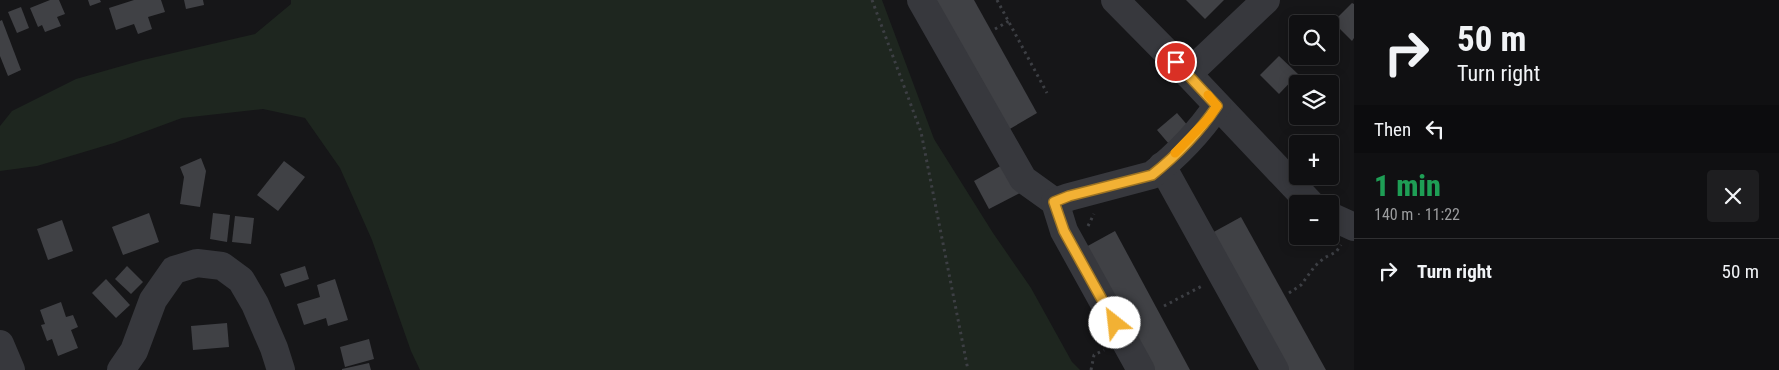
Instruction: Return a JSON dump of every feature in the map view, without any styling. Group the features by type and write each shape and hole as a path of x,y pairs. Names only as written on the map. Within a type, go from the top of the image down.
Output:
{"street":[{"path":"922,0 1023,179 1054,202 1064,231 1141,370"},
{"path":"1115,0 1302,195"},
{"path":"1188,74 1266,0"},
{"path":"1054,202 1069,196 1152,175 1209,118 1217,106"},
{"path":"1162,166 1275,370"},
{"path":"1339,226 1348,235"},
{"path":"121,370 134,351 153,300 174,270 197,263 222,266 240,280 256,304 281,370"},
{"path":"0,344 11,370"}],"path":[{"path":"872,0 921,132 968,370"},
{"path":"997,0 1047,93"},
{"path":"995,29 1009,21"},
{"path":"1076,251 1095,213 1100,189"},
{"path":"1289,293 1301,285 1315,266 1324,258 1336,252 1348,235"},
{"path":"1164,306 1222,275"},
{"path":"1091,370 1094,355"}],"shaded area":[{"path":"291,0 882,0 934,139 993,233 1031,288 1072,362 1080,370 420,370 411,351 372,240 340,168 305,118 263,109 182,118 114,143 37,166 0,171 0,126 12,111 76,79 143,60 255,34 291,4"}],"building":[{"path":"50,0 59,0 65,14 57,17 61,26 45,32 42,25 38,27 30,8"},
{"path":"88,0 100,0 101,2 90,6"},
{"path":"134,0 161,0 165,12 148,17 152,29 138,34 134,24 116,30 109,8"},
{"path":"184,0 203,0 204,5 186,9"},
{"path":"935,0 974,0 1037,113 1008,130"},
{"path":"1186,0 1224,0 1205,19"},
{"path":"1352,3 1354,4 1354,38 1352,41 1339,28 1339,16"},
{"path":"21,7 29,28 17,33 8,12"},
{"path":"2,20 21,70 8,76 0,56 0,21"},
{"path":"1279,56 1298,74 1289,75 1289,83 1279,94 1260,75"},
{"path":"1177,113 1189,127 1169,144 1157,130"},
{"path":"201,158 206,171 200,207 180,204 184,177 180,167"},
{"path":"284,161 305,177 278,211 257,195"},
{"path":"1004,164 1020,193 989,209 974,181"},
{"path":"149,213 159,242 123,255 112,227"},
{"path":"213,213 230,215 227,242 210,239"},
{"path":"235,216 254,218 251,244 232,242"},
{"path":"1241,217 1326,370 1286,370 1210,234"},
{"path":"62,220 73,251 48,260 37,229"},
{"path":"1115,231 1190,370 1151,370 1084,248"},
{"path":"127,266 143,282 131,294 115,279"},
{"path":"305,266 309,279 285,287 280,274"},
{"path":"106,279 130,305 116,318 92,293"},
{"path":"335,279 348,320 328,326 326,318 304,325 297,304 320,297 317,285"},
{"path":"61,302 66,317 73,315 78,327 71,330 78,348 58,356 52,339 47,341 41,325 45,324 40,310"},
{"path":"227,323 229,347 193,350 191,326"},
{"path":"369,339 374,359 345,367 340,347"},
{"path":"369,363 371,370 342,370 342,369"}],"slow traffic":[{"path":"1175,153 1209,118 1217,106 1208,95"}],"route":[{"path":"1115,323 1064,231 1054,202 1069,196 1152,175 1209,118 1217,106 1176,62"}]}
